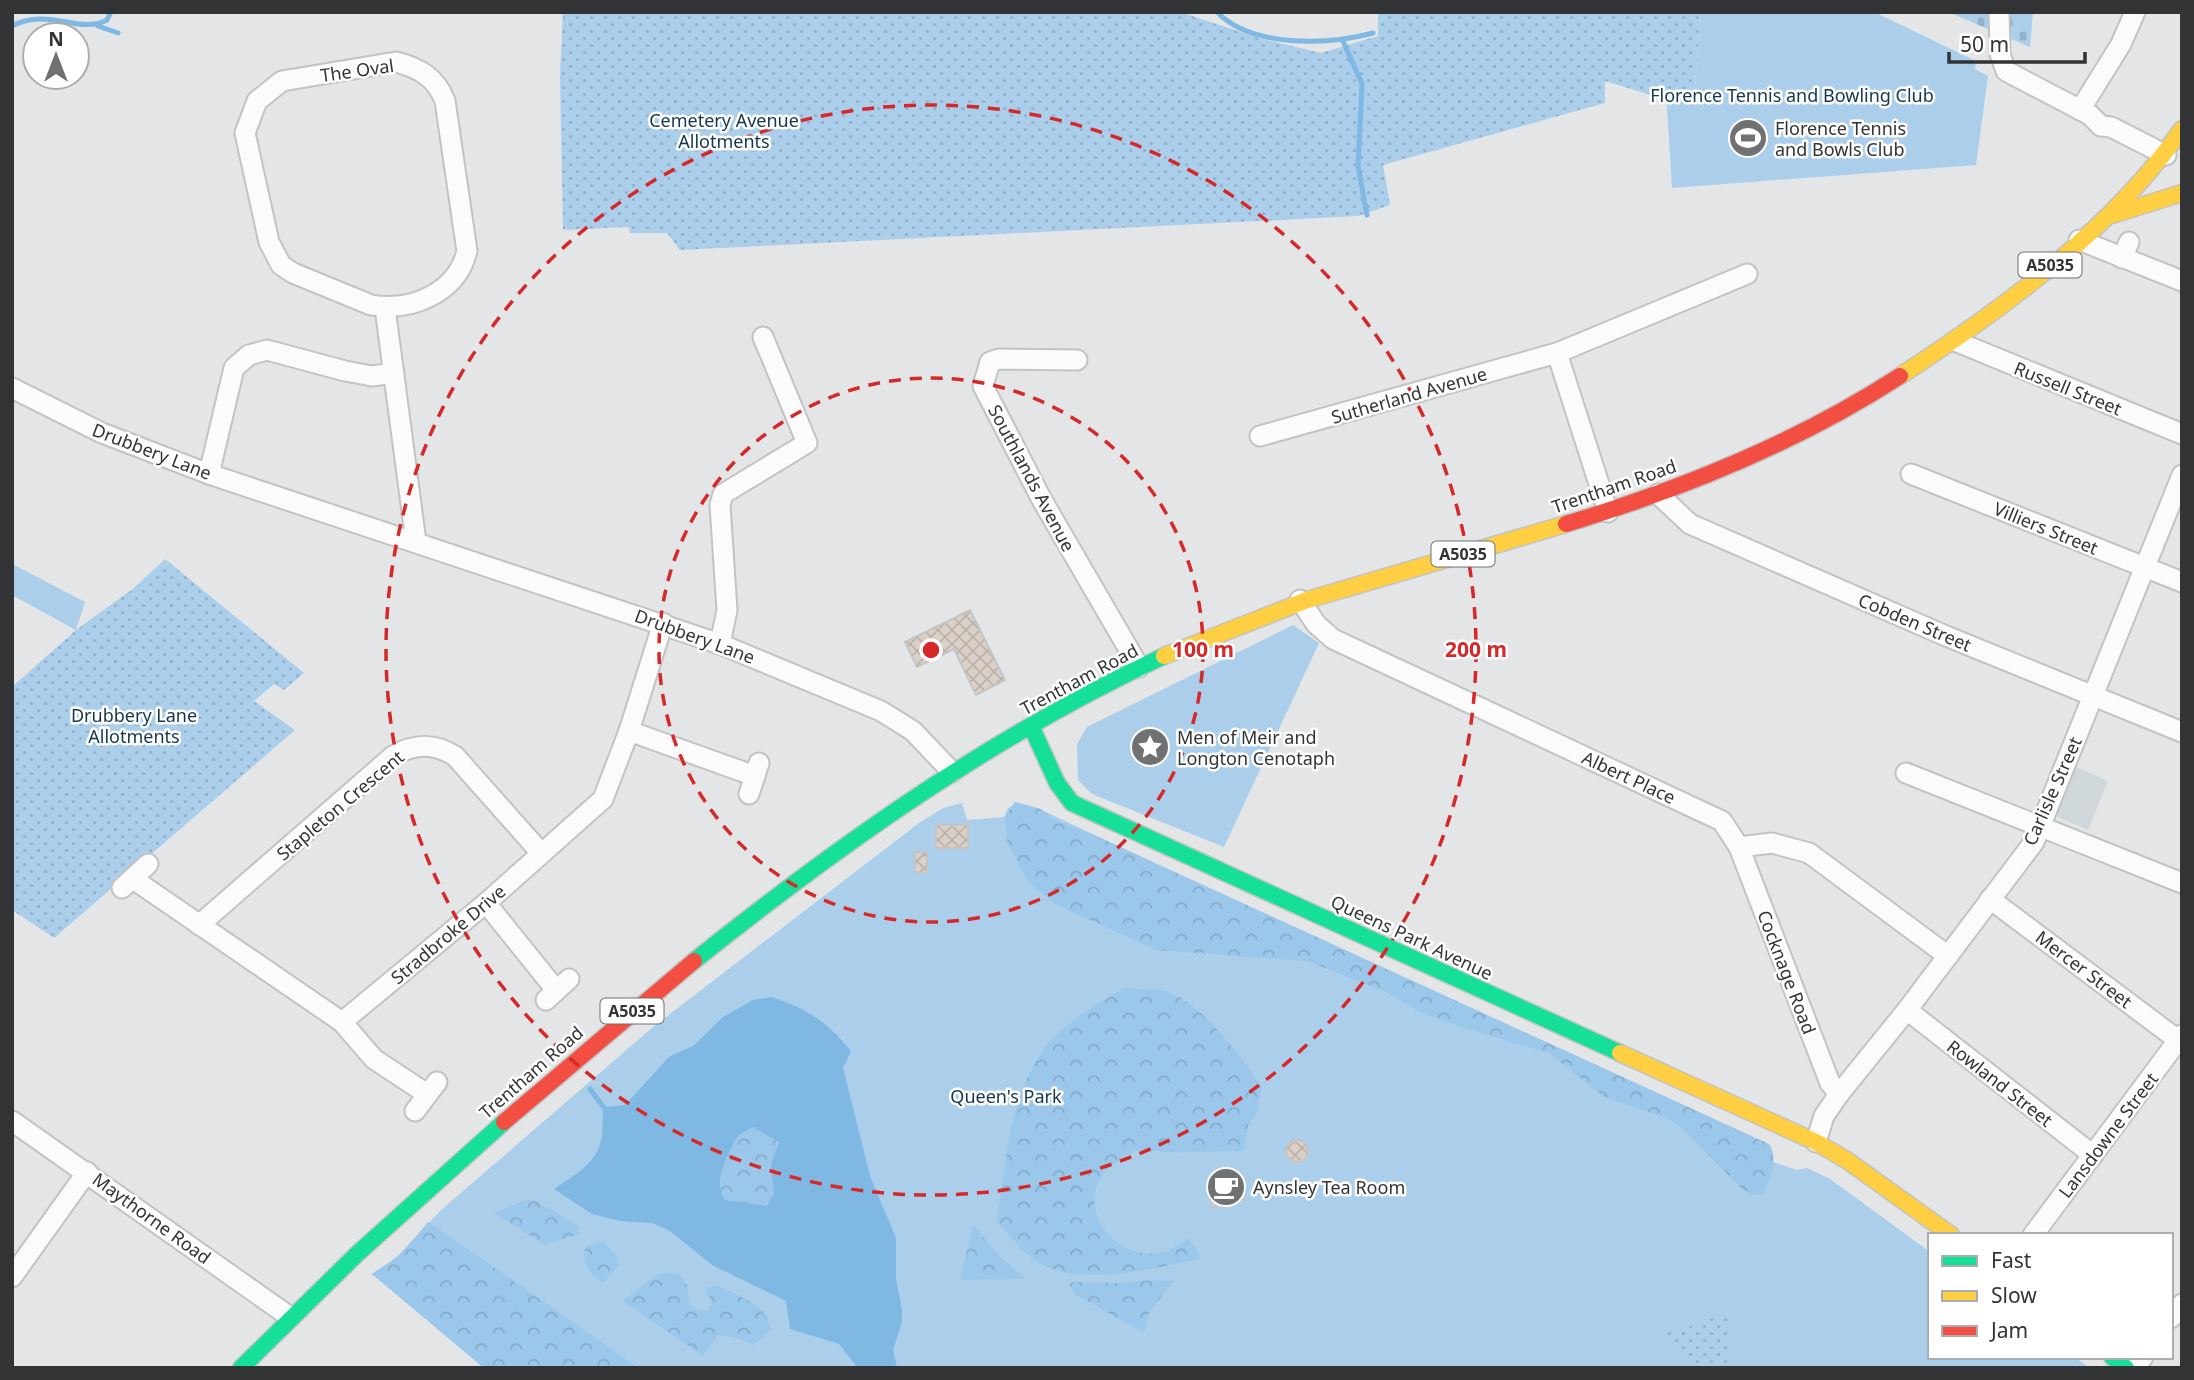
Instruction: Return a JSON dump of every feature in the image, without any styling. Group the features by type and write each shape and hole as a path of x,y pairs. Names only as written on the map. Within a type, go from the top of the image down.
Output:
{"main road":[{"name":"Trentham Road","path":"241,1368 290,1317 445,1171 661,986 854,839 951,772 1139,667 1300,600 1608,512 1769,448 1894,381 1955,341 2007,302 2112,215 2174,158 2182,129"},
{"path":"2112,215 2182,193"},
{"name":"Queens Park Avenue","path":"1031,726 1057,783 1072,803 1816,1142"},
{"path":"1816,1142 1848,1161 1948,1233"}],"street":[{"path":"1999,12 2000,54 2006,71 2080,110 2096,123 2111,127 2174,158"},
{"path":"2080,110 2121,44 2135,12"},
{"name":"The Oval","path":"396,62 425,73 441,89 467,239 465,261 449,284 431,296 411,306 385,308 293,274 281,265 274,254 245,133 257,101 282,81 396,62"},
{"path":"2080,240 2119,250 2182,281"},
{"name":"Sutherland Avenue","path":"1260,436 1557,353 1747,274"},
{"path":"385,308 416,542"},
{"path":"720,644 727,610 720,505 723,494 807,443 763,337"},
{"name":"Russell Street","path":"1955,341 2182,434"},
{"path":"209,474 234,368 258,351 267,350 346,363 372,376 394,373"},
{"path":"1557,353 1608,512"},
{"name":"Southlands Avenue","path":"1077,360 999,359 990,362 983,386 1042,500 1139,667"},
{"name":"Drubbery Lane","path":"12,388 102,433 209,474 720,644 881,711 913,731 951,772"},
{"name":"Villiers Street","path":"1910,474 2182,582"},
{"name":"Carlisle Street","path":"1816,1142 1824,1116 1839,1094 1907,1010 2034,842 2182,475"},
{"name":"Cobden Street","path":"1658,494 1689,524 1946,636 2182,732"},
{"name":"Albert Place","path":"1300,600 1316,624 1333,639 1709,814 1721,821 1739,847"},
{"name":"Stradbroke Drive","path":"342,1022 486,903 603,799 629,731 663,623"},
{"path":"629,731 754,778"},
{"name":"Stapleton Crescent","path":"199,925 393,755 416,746 443,748 455,755 541,853"},
{"path":"1906,773 2182,883"},
{"path":"1739,847 1772,843 1809,853 1948,956"},
{"name":"Cocknage Road","path":"1739,847 1830,1083 1839,1094"},
{"path":"148,864 127,884 199,925 342,1022 374,1059 426,1096"},
{"name":"Mercer Street","path":"1990,899 2180,1037"},
{"path":"486,903 557,990"},
{"name":"Rowland Street","path":"1907,1010 2093,1155"},
{"name":"Lansdowne Street","path":"2034,1233 2180,1037"},
{"name":"Maythorne Road","path":"12,1121 290,1317"},
{"path":"12,1277 87,1172"}],"shaded area":[{"path":"2076,767 2108,781 2088,830 2058,817 2057,812"},
{"path":"772,997 807,1012 825,1024 851,1051 843,1068 870,1176 896,1238 896,1279 902,1310 902,1322 893,1350 897,1368 858,1368 839,1344 790,1329 786,1301 712,1265 670,1231 652,1223 620,1221 592,1214 554,1189 570,1179 596,1154 602,1136 604,1107 625,1105 670,1056 693,1046 723,1017 753,1000","holes":["753,1127 779,1142 771,1164 774,1193 767,1206 725,1200 721,1193 721,1177 726,1159 738,1135"]}],"green space":[{"name":"Cemetery Avenue Allotments","path":"563,12 1180,12 1259,38 1321,53 1378,36 1378,12 1700,12 1695,89 1667,91 1667,100 1605,81 1605,103 1383,165 1390,205 1358,216 680,250 667,233 630,233 629,227 563,230 560,76"},
{"name":"Florence Tennis and Bowling Club","path":"1700,12 1874,12 1976,61 1975,69 1988,76 1976,165 1672,188 1666,91 1695,88"},
{"path":"1948,12 2033,12 2030,47"},
{"name":"Drubbery Lane Allotments","path":"165,559 304,673 284,690 274,684 254,701 295,730 54,938 12,910 12,687 76,630 134,588"},
{"path":"12,564 85,602 76,630 12,595"},
{"path":"1293,625 1319,643 1224,847 1092,794 1078,780 1077,744 1087,727"},
{"path":"1015,802 1041,809 1057,821 1092,834 1769,1144 1773,1163 1765,1189 1762,1194 1752,1195 1741,1188 1680,1126 1664,1117 1604,1097 1549,1053 1451,1024 1420,1012 1386,992 1307,961 1156,950 1057,905 1029,883 1007,843 1005,817"},
{"name":"Queen's Park","path":"962,803 967,820 1004,817 1008,808 1019,803 1048,813 1487,1020 1770,1161 1797,1170 1807,1168 1830,1179 1928,1251 1928,1359 2078,1359 2089,1368 484,1368 372,1274 392,1262 440,1211 653,1027 919,823 943,808"},
{"path":"1124,988 1168,992 1194,1007 1244,1061 1261,1086 1258,1111 1249,1123 1243,1151 1136,1151 1113,1165 1099,1182 1094,1200 1098,1219 1109,1235 1125,1247 1145,1253 1166,1251 1188,1238 1202,1258 1116,1274 1093,1275 1051,1269 1034,1260 997,1221 1011,1130 1024,1086 1046,1046 1072,1021"},
{"path":"753,1127 779,1141 771,1164 774,1193 767,1206 725,1200 721,1193 721,1177 730,1150 738,1134"},
{"path":"525,1200 534,1200 579,1226 579,1234 545,1245 494,1213"},
{"path":"428,1222 638,1368 484,1368 372,1274 400,1255"},
{"path":"973,1225 1002,1258 1026,1279 960,1280"},
{"path":"604,1242 616,1255 619,1265 603,1283 589,1270 584,1251 588,1245"},
{"path":"659,1273 679,1274 687,1285 690,1305 699,1311 709,1310 712,1302 705,1289 715,1285 741,1296 757,1306 768,1320 771,1329 754,1345 734,1337 718,1335 703,1356 623,1301"},
{"path":"1174,1281 1150,1311 1144,1333 1076,1295 1069,1285 1072,1282 1120,1283"},
{"path":"1731,1308 1730,1368 1694,1368 1658,1331 1700,1325"}],"building":[{"path":"970,610 1005,680 976,695 954,649 917,667 905,642"},
{"path":"936,825 968,825 968,848 936,848"},
{"path":"915,852 927,852 927,873 915,872"},
{"path":"1297,1140 1305,1143 1308,1151 1305,1159 1297,1162 1289,1159 1286,1151 1289,1143"},
{"name":"Aynsley Tea Room","path":"1231,1176 1243,1180 1245,1200 1212,1207 1208,1180"}],"waterway":[{"path":"12,26 39,19 96,24 107,20 111,12"},
{"path":"1217,12 1232,24 1270,38 1335,40 1373,33"},
{"path":"98,26 118,33"},
{"path":"1343,41 1362,84 1358,166 1367,215"},
{"path":"590,1089 607,1112"}],"traffic: fast":[{"path":"694,961 862,834 920,795 1039,721 1164,656"},
{"path":"1031,726 1057,783 1072,803 1620,1053"},
{"path":"241,1368 357,1254 504,1122"},
{"path":"2115,1359 2126,1368"}],"traffic: slow":[{"path":"1900,376 1977,324 2089,234 2123,201 2182,129"},
{"path":"2112,215 2182,193"},
{"path":"1164,656 1307,600 1566,524"},
{"path":"1620,1053 1816,1142 1848,1161 1948,1233"}],"traffic: jam":[{"path":"1566,524 1653,496 1738,462 1821,422 1900,376"},
{"path":"504,1122 694,961"}],"place":[{"name":"Florence Tennis and Bowls Club","path":"1748,138"},
{"name":"Men of Meir and Longton Cenotaph","path":"1150,747"},
{"name":"Aynsley Tea Room","path":"1226,1187"}]}
